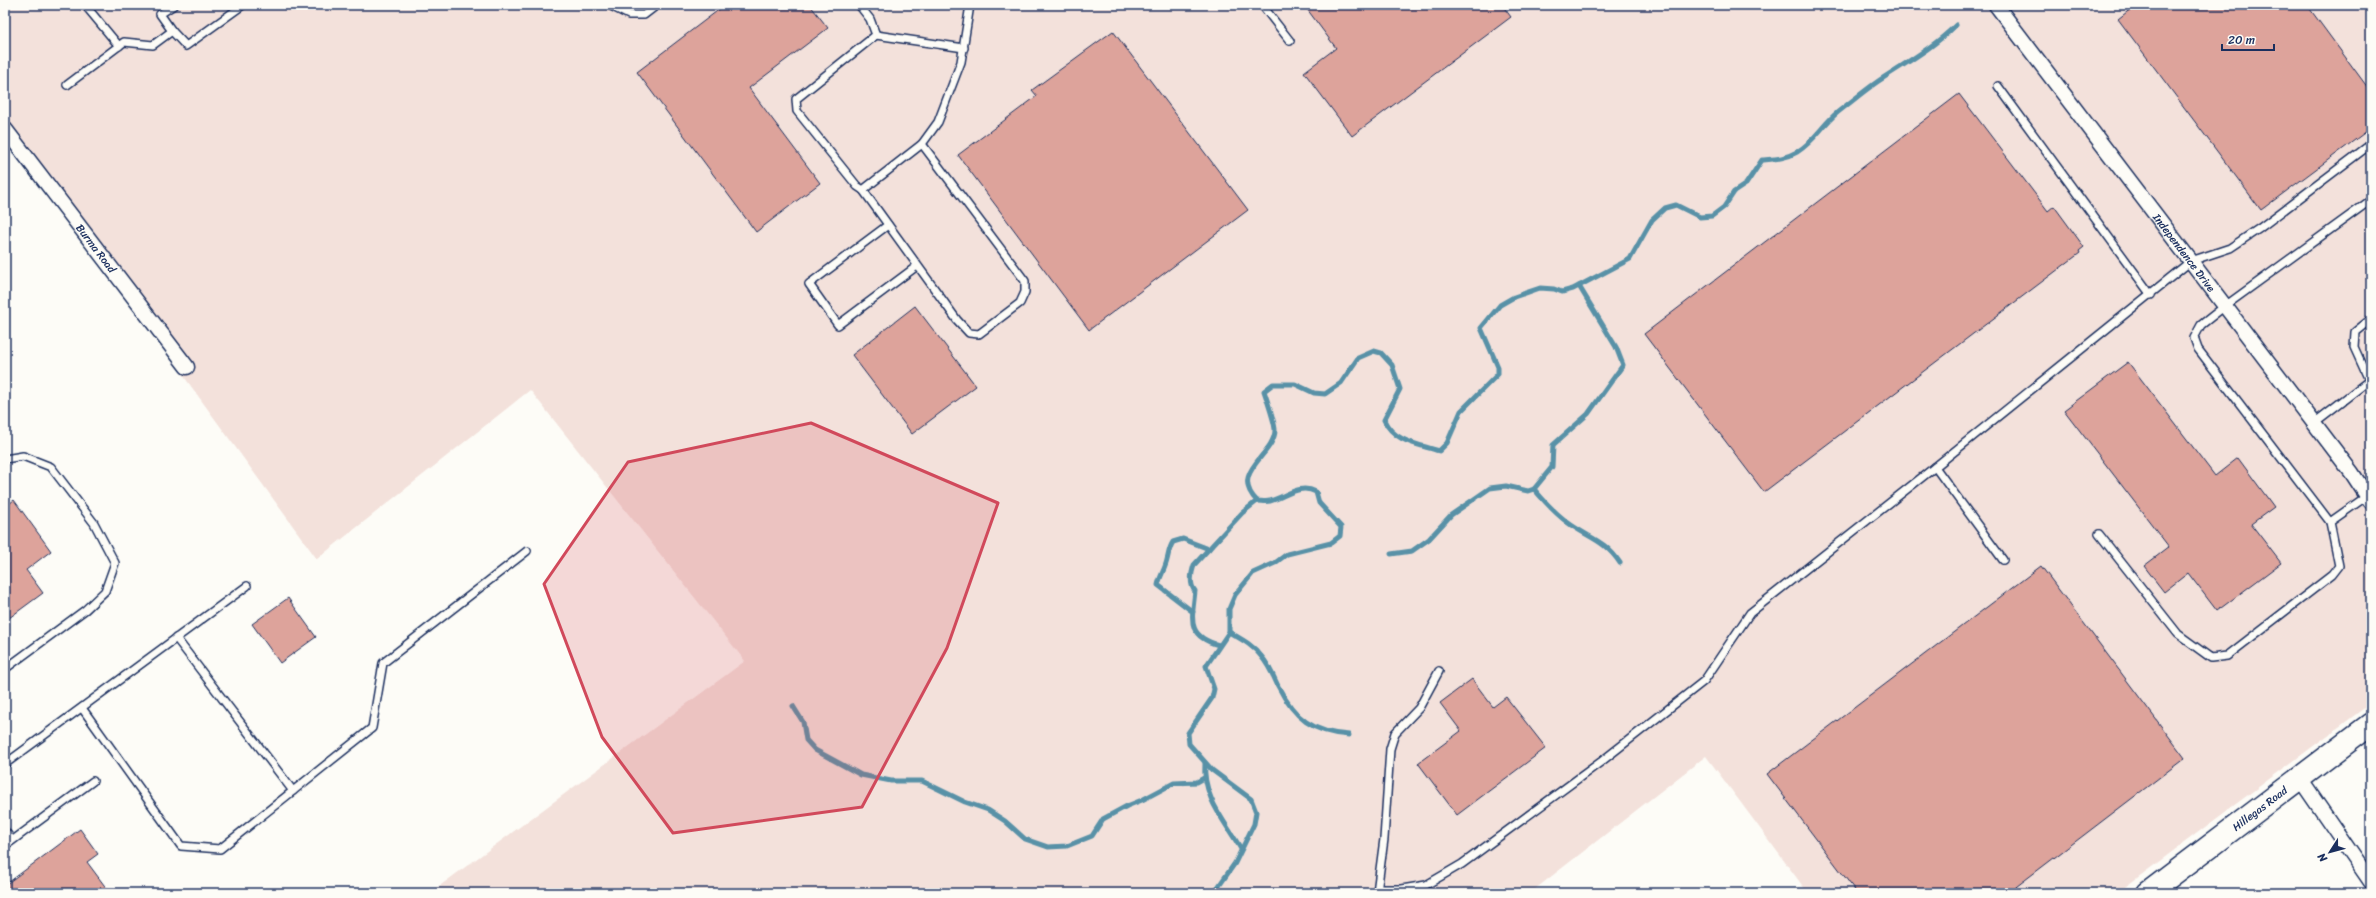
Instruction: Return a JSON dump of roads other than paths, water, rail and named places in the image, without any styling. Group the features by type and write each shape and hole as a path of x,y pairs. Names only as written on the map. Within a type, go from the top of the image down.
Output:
{"main road":[{"name":"Hillegas Road","path":"2148,893 2371,724"}],"street":[{"name":"Independence Drive","path":"1996,5 2314,423 2369,499"},
{"name":"Burma Road","path":"5,129 187,367"},
{"path":"2300,779 2371,882"}],"lane":[{"path":"85,5 119,46"},
{"path":"174,5 160,14 172,31 186,46 243,5"},
{"path":"609,5 629,15 644,15 657,5"},
{"path":"859,5 870,19 876,35"},
{"path":"863,190 922,144 938,122 962,62 970,5"},
{"path":"1262,5 1290,41"},
{"path":"67,85 124,42 153,45 172,31"},
{"path":"922,144 1026,281 1025,292 1020,303 979,334 970,333 956,320 863,190 857,186 797,111 796,99 876,35 964,48"},
{"path":"1998,86 2151,295"},
{"path":"1439,671 1419,708 1395,733 1393,738 1390,749 1377,891 1402,889 1426,884 1462,864 1602,761 1704,681 1750,612 1935,467 2151,295 2191,261 2230,248 2371,144"},
{"path":"2099,534 2178,634 2211,658 2227,656 2332,575 2339,566 2330,522 2198,349 2194,338 2201,325 2225,306 2371,200"},
{"path":"888,225 809,284 838,325 918,266"},
{"path":"2314,423 2370,380 2354,347 2355,332 2371,320"},
{"path":"5,458 23,456 50,467 94,523 115,563 105,591 85,610 5,669"},
{"path":"1935,467 2003,560"},
{"path":"2330,522 2369,499"},
{"path":"82,708 181,846 220,849 372,728 383,663 527,551"},
{"path":"5,764 247,586"},
{"path":"176,638 293,791"},
{"path":"5,846 93,781"},
{"path":"5,831 12,840"}],"waterway":[{"path":"1214,893 1235,863 1254,824 1256,812 1251,799 1212,770 1189,744 1188,733 1212,698 1214,689 1206,666 1229,632 1229,609 1235,595 1253,573 1275,563 1287,554 1331,543 1340,536 1341,527 1319,503 1316,492 1304,489 1270,501 1257,501 1249,491 1248,481 1250,472 1268,448 1273,439 1275,430 1264,391 1273,384 1295,384 1314,393 1325,394 1341,383 1358,358 1374,351 1381,353 1392,365 1400,389 1384,420 1388,427 1400,438 1439,451 1447,443 1461,411 1498,374 1498,367 1481,328 1500,305 1514,297 1540,288 1554,289 1562,292 1573,289 1630,259 1652,220 1665,208 1676,205 1700,217 1712,216 1724,207 1734,192 1746,184 1762,160 1784,157 1803,148 1838,112 1877,82 1928,48 1956,25"},
{"path":"1391,554 1412,551 1429,539 1451,515 1490,488 1506,486 1528,491 1534,489 1552,467 1553,445 1588,414 1623,365 1616,347 1579,286"},
{"path":"1534,489 1562,518 1602,544 1620,563"},
{"path":"1219,645 1208,641 1196,632 1193,618 1195,591 1192,585 1191,575 1194,565 1242,513 1257,501"},
{"path":"1193,612 1158,585 1173,542 1183,539 1209,549"},
{"path":"1229,632 1246,642 1264,659 1284,697 1298,715 1306,722 1325,731 1349,735"},
{"path":"793,706 803,722 806,740 815,750 861,775 891,781 922,781 965,802 988,810 1005,821 1025,839 1048,847 1067,846 1092,836 1103,819 1127,806 1142,800 1174,783 1197,782 1204,778"},
{"path":"1205,763 1207,787 1211,798 1241,849"}]}
